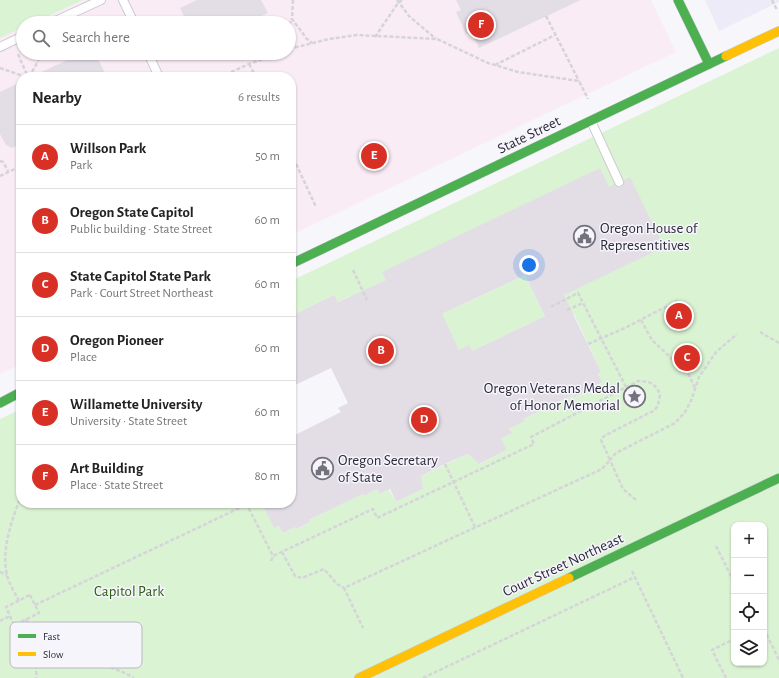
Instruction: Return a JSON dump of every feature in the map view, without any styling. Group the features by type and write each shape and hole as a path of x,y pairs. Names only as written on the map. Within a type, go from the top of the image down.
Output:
{"main road":[{"path":"678,0 709,64"},
{"name":"State Street","path":"296,262 779,30"},
{"path":"0,402 16,394"},
{"name":"Court Street Northeast","path":"359,678 779,478"}],"lane":[{"path":"66,16 101,0"},
{"path":"123,0 131,16"},
{"path":"0,47 16,39"},
{"path":"151,60 157,72"},
{"path":"594,119 619,182"}],"path":[{"path":"292,16 293,0"},
{"path":"375,37 398,2 402,0"},
{"path":"772,0 779,14"},
{"path":"398,2 409,16 437,39 495,65 518,72 579,81"},
{"path":"546,16 579,81 594,119"},
{"path":"296,25 307,40 312,43"},
{"path":"296,47 329,39 357,35 437,39"},
{"path":"495,65 556,35"},
{"path":"20,60 26,72"},
{"path":"31,72 38,60"},
{"path":"231,72 260,60"},
{"path":"249,64 253,72"},
{"path":"0,68 16,73"},
{"path":"0,161 8,171"},
{"path":"296,164 316,207"},
{"path":"0,176 16,168"},
{"path":"352,270 367,300"},
{"path":"551,307 578,293 600,338 626,387 630,391"},
{"path":"588,344 641,320 679,300"},
{"path":"567,310 583,303"},
{"path":"641,320 652,340 689,375 695,388"},
{"path":"760,332 779,343"},
{"path":"344,588 602,469 616,453 675,423 685,412 691,401 699,377 716,352 737,334"},
{"path":"271,561 273,556 373,509 377,518 534,444 531,437 638,381 651,382 659,390 660,400 655,410 604,436 601,440 622,488 636,500"},
{"path":"445,464 475,527"},
{"path":"17,508 8,535 6,555 7,575 19,601"},
{"path":"35,605 238,508"},
{"path":"250,508 273,556"},
{"path":"716,546 731,576"},
{"path":"282,552 295,576 298,578 302,578 324,569 337,584 344,588 363,628"},
{"path":"623,552 683,678"},
{"path":"0,572 7,575"},
{"path":"423,678 635,577"},
{"path":"13,622 6,607 30,595 39,613 20,622"},
{"path":"0,621 10,616"},
{"path":"764,630 779,660"},
{"path":"726,678 712,650 731,640"},
{"path":"36,668 36,678"},
{"path":"111,668 122,671 134,678"}],"shaded area":[{"path":"83,0 651,0 676,52 296,233 296,72 16,72 16,366 0,374 0,38 16,30 16,60 296,60 296,16 48,16"},
{"path":"705,0 779,0 779,2 719,31"}],"green space":[{"path":"0,0 83,0 48,16 16,16 16,30 0,38"},
{"name":"Capitol Park","path":"779,48 779,678 0,678 0,419 16,411 16,508 266,508 283,533 295,527 296,529 310,522 309,520 363,494 364,496 377,489 380,494 389,490 396,502 423,489 421,476 468,454 480,464 507,450 501,438 511,433 509,429 524,421 523,419 573,395 575,398 601,382 598,374 601,372 574,314 570,315 549,302 567,294 533,223 375,285 354,306 350,296 338,302 334,295 296,314 296,279"},
{"path":"525,275 545,316 472,351 459,350 453,338 436,317"}],"building":[{"path":"197,0 261,0 268,13 262,16 184,16 180,8"},
{"path":"456,0 581,0 479,48 471,32 466,34 456,12 461,10"},
{"path":"67,60 98,60 104,72 42,72"},
{"path":"16,84 16,146 12,148 6,145 0,134 0,92"},
{"path":"600,168 609,187 614,184 618,187 622,187 624,180 630,177 664,247 564,295 601,372 598,374 602,382 574,398 573,395 523,419 525,421 509,429 512,433 501,438 507,450 479,464 468,454 421,476 423,489 396,502 390,489 380,494 377,489 364,496 363,494 309,520 310,522 296,529 295,527 283,533 279,526 274,528 264,508 296,508 296,434 341,412 338,408 348,403 331,368 296,385 296,314 334,295 338,302 386,280 382,272","holes":["525,275 545,316 472,351 469,345 459,350 442,314"]}],"traffic: fast":[{"path":"678,0 709,64"},
{"path":"296,262 726,56"},
{"path":"0,403 16,395"},
{"path":"569,578 779,478"}],"traffic: slow":[{"path":"726,56 779,31"},
{"path":"359,678 569,578"}],"place":[{"name":"Art Building","path":"481,25"},
{"name":"Willamette University","path":"374,156"},
{"name":"Oregon House of Representitives","path":"584,237"},
{"name":"Willson Park","path":"679,316"},
{"name":"Oregon State Capitol","path":"381,351"},
{"name":"State Capitol State Park","path":"687,358"},
{"name":"Oregon Veterans Medal of Honor Memorial","path":"635,397"},
{"name":"Oregon Pioneer","path":"424,420"},
{"name":"Oregon Secretary of State","path":"322,469"}]}
